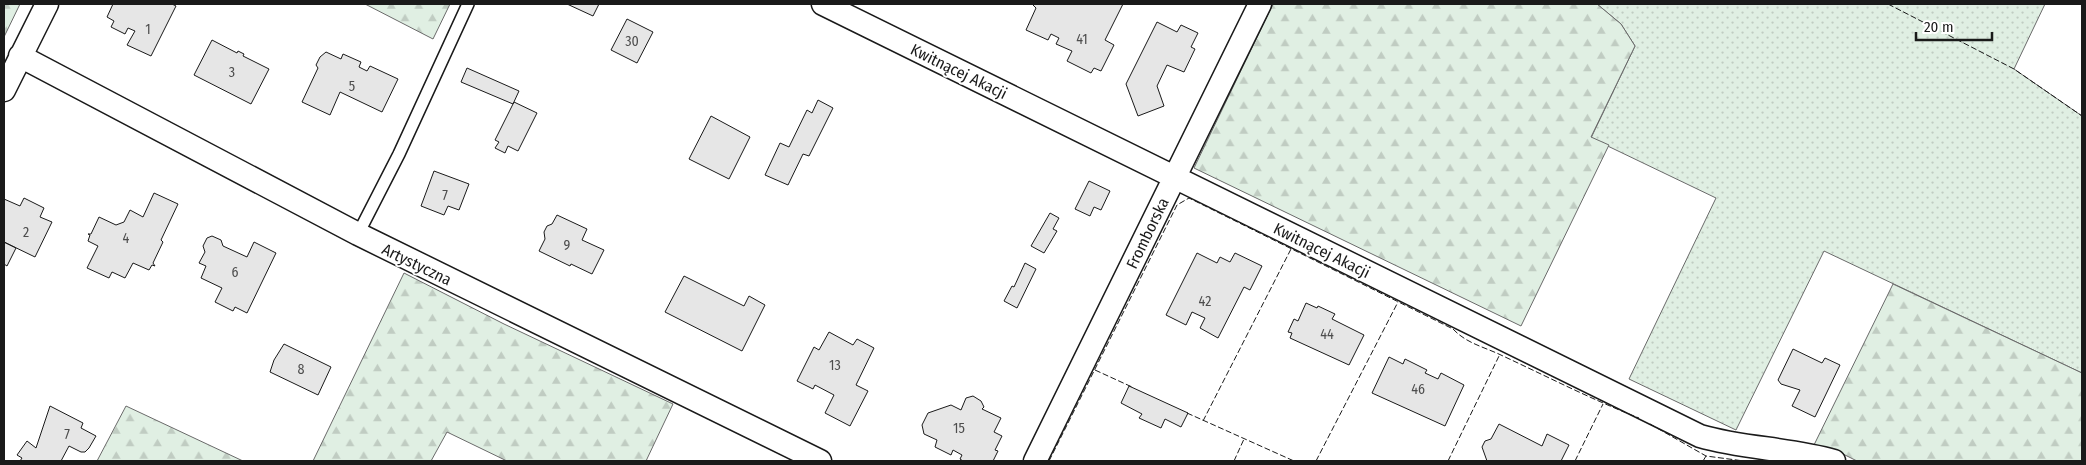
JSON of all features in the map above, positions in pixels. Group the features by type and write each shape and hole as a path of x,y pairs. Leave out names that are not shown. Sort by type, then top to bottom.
{"street":[{"path":"4,90 47,4"},
{"name":"Kwitnącej Akacji","path":"823,4 1700,436 1723,443 1834,461"},
{"name":"Fromborska","path":"1035,461 1260,4"},
{"name":"Artystyczna","path":"20,56 358,234 820,461"}],"lane":[{"path":"358,234 399,154 468,4"}],"green space":[{"path":"4,4 20,4 4,37"},
{"path":"365,4 450,4 433,39"},
{"path":"1273,4 1597,4 1621,24 1635,46 1591,137 1609,145 1521,326 1194,168"},
{"path":"1597,4 2045,4 2014,69 2082,116 2082,373 1824,251 1736,430 1629,379 1716,198 1591,138 1635,46 1621,24"},
{"path":"404,273 504,324 673,404 646,461 507,461 447,432 431,461 313,461"},
{"path":"1893,284 2082,373 2082,461 1857,461 1839,452 1813,447"},
{"path":"126,406 243,461 97,461"}],"building":[{"path":"113,4 172,4 176,6 151,56 127,45 135,31 128,28 125,34 111,27 114,21 107,17"},
{"path":"567,4 599,4 593,16"},
{"path":"1032,4 1123,4 1105,40 1114,45 1101,71 1094,68 1091,73 1067,61 1072,51 1056,44 1059,38 1051,34 1048,40 1026,30 1036,8"},
{"path":"627,19 653,32 637,63 611,50"},
{"path":"1157,22 1177,32 1181,25 1198,33 1191,47 1195,49 1184,72 1167,65 1157,86 1164,106 1138,116 1126,84"},
{"path":"212,40 237,53 238,51 244,54 243,56 269,69 251,104 194,75"},
{"path":"326,52 341,59 343,54 361,62 359,67 367,71 370,66 398,79 382,112 340,92 330,115 302,102 318,68 316,65 320,57"},
{"path":"467,68 519,91 513,104 461,82"},
{"path":"818,100 833,108 809,156 803,154 788,185 765,175 780,143 789,147 807,110 812,113"},
{"path":"514,102 537,113 518,151 508,146 505,153 495,148 499,142 495,140"},
{"path":"711,116 750,137 729,179 689,159"},
{"path":"434,171 469,184 459,210 448,206 444,215 421,206"},
{"path":"1089,181 1110,191 1101,210 1094,207 1090,216 1075,209"},
{"path":"154,193 178,204 161,240 163,242 153,263 155,266 152,265 149,270 133,263 125,278 112,272 109,278 87,268 98,246 88,241 90,235 88,234 91,234 99,217 116,225 124,222 130,210 143,217"},
{"path":"24,198 44,208 40,217 52,222 35,257 4,242 4,199 20,206"},
{"path":"1050,213 1059,218 1053,229 1057,231 1044,253 1031,246"},
{"path":"557,215 587,229 582,240 604,250 592,274 539,251 545,239 544,232 547,226 552,224"},
{"path":"212,236 221,240 223,246 247,257 254,242 276,253 247,313 235,307 233,311 215,302 222,288 201,278 206,266 199,263 205,252 203,246 207,238"},
{"path":"4,242 16,248 7,266 4,264"},
{"path":"1197,253 1217,263 1220,257 1230,262 1235,253 1262,266 1250,290 1244,287 1218,338 1200,328 1205,318 1192,312 1186,325 1166,315"},
{"path":"1025,263 1036,269 1017,308 1004,301 1012,286 1014,287"},
{"path":"684,276 744,306 749,296 765,305 742,351 665,312"},
{"path":"1306,303 1335,314 1332,319 1364,335 1349,365 1290,338 1292,333 1288,332 1294,319 1298,321"},
{"path":"829,332 853,345 857,339 874,348 856,385 868,391 850,426 825,413 834,395 815,385 813,389 797,381 814,347 819,350"},
{"path":"284,344 331,367 318,395 270,372 274,360"},
{"path":"1793,349 1822,363 1825,358 1840,365 1815,417 1792,406 1800,390 1781,384 1778,380"},
{"path":"1389,357 1403,364 1405,359 1427,370 1425,373 1438,379 1441,373 1464,385 1445,426 1372,393"},
{"path":"1129,386 1188,413 1181,427 1165,419 1161,428 1139,418 1142,414 1121,403"},
{"path":"973,396 981,401 984,407 982,409 1001,418 994,432 1002,436 995,450 998,451 993,461 963,461 960,459 962,455 953,450 951,455 935,447 937,440 924,434 922,425 928,413 951,405 961,410 966,398"},
{"path":"50,406 83,423 81,428 96,436 85,452 69,446 61,461 20,461 22,458 17,455 27,441 36,448"},
{"path":"1499,424 1542,446 1547,434 1569,445 1561,461 1487,461 1482,447 1485,441 1491,439"}],"fence":[{"path":"1888,4 2014,69 2082,116"},
{"path":"1049,461 1177,205 1189,198 1453,329 1470,342 1639,418"},
{"path":"1203,421 1291,249"},
{"path":"1316,461 1398,302"},
{"path":"1448,461 1500,354"},
{"path":"1095,370 1132,387"},
{"path":"1575,461 1603,404"},
{"path":"1187,413 1294,461"},
{"path":"1650,424 1706,456 1744,461"},
{"path":"1234,461 1244,439"},
{"path":"1703,461 1706,456"}]}
